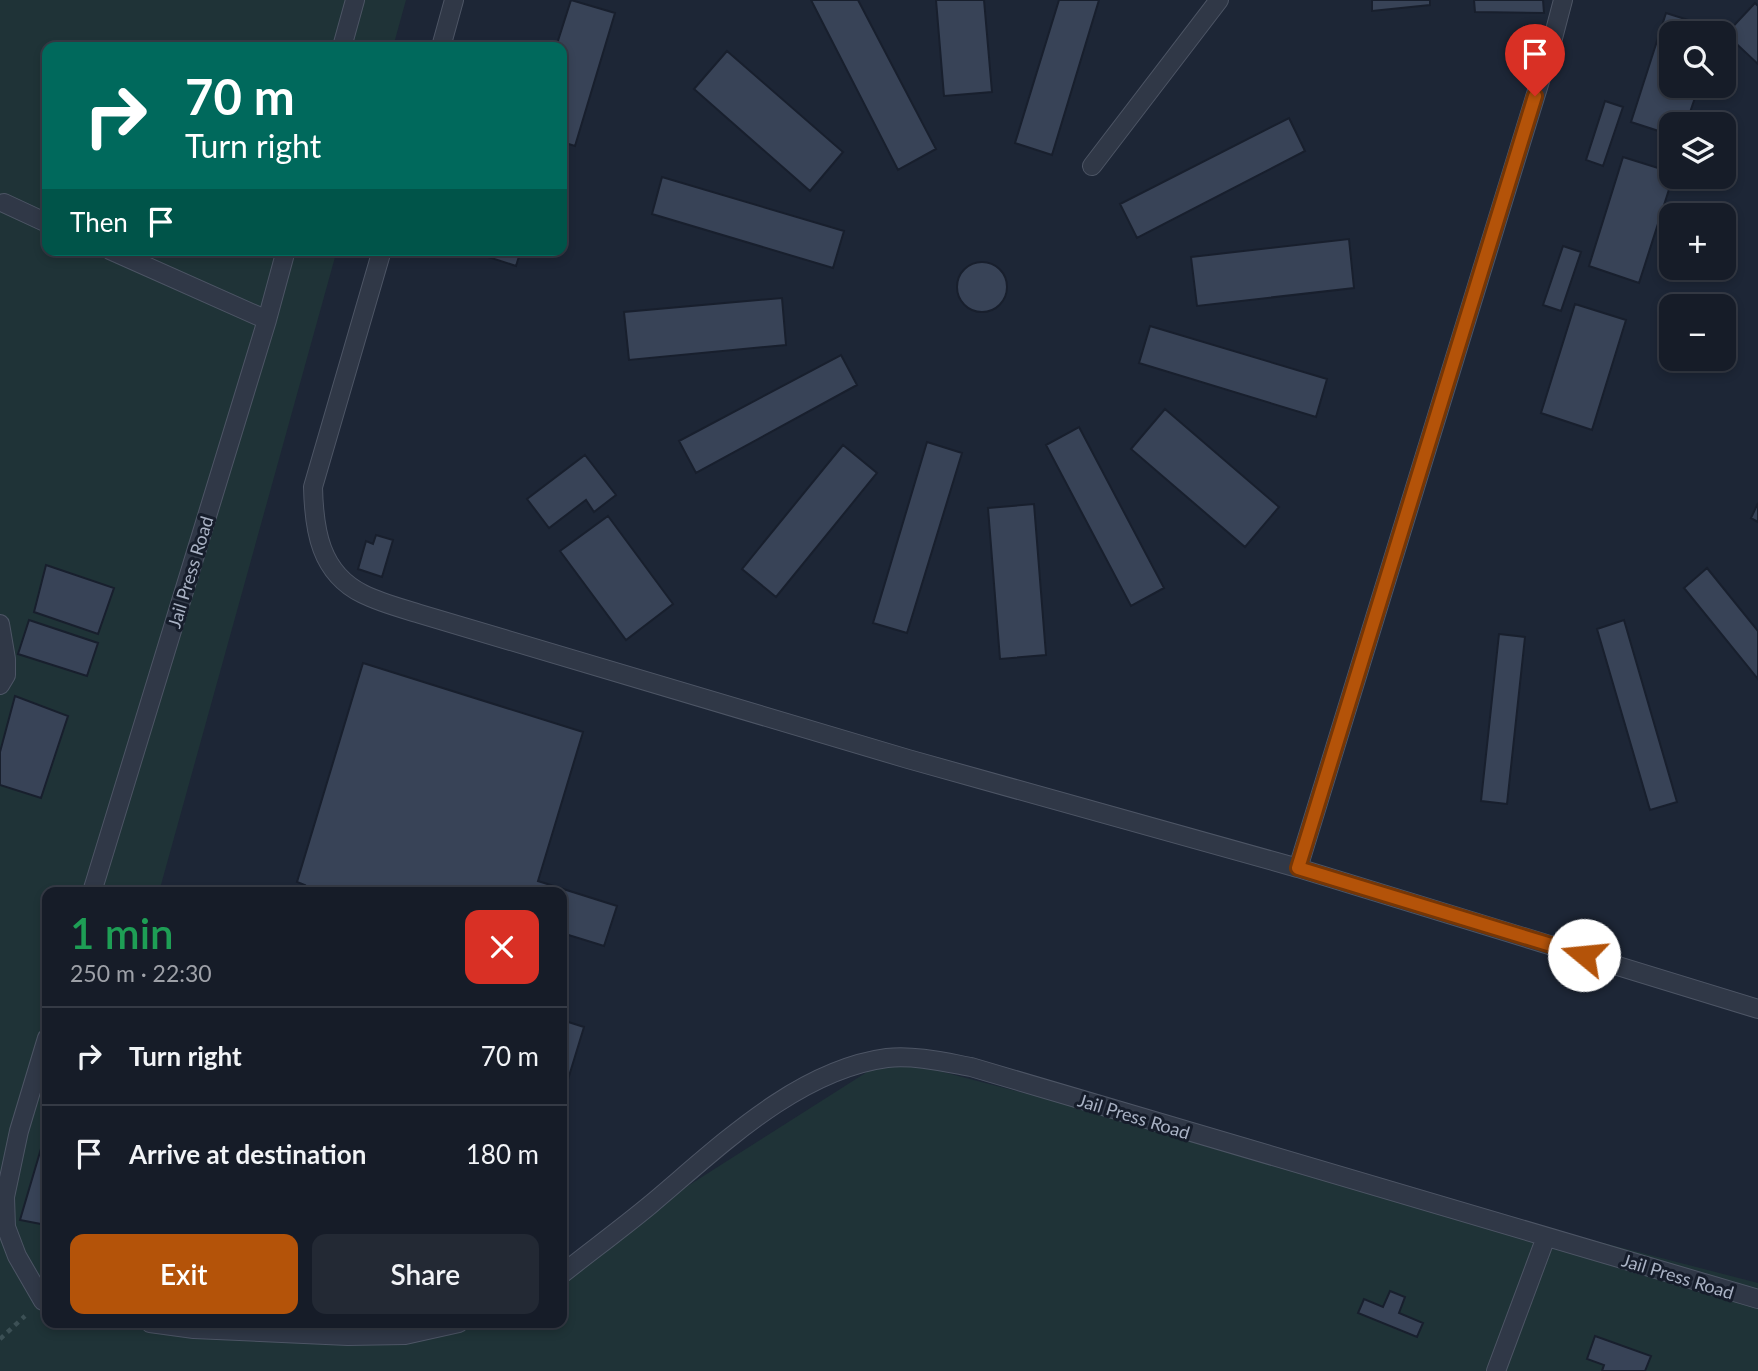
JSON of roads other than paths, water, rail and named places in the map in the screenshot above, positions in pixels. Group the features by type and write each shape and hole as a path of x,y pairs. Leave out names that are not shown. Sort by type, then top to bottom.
{"lane":[{"path":"343,42 355,0"},
{"path":"441,42 454,0"},
{"path":"1091,166 1219,0"},
{"path":"1298,868 1563,0"},
{"path":"1,209 42,221"},
{"path":"123,256 267,320"},
{"name":"Jail Press Road","path":"94,887 284,256"},
{"path":"380,256 313,487 317,537 328,562 342,579 362,593 420,614 908,759 1298,868 1758,1009"},
{"path":"0,624 6,675 0,685"},
{"path":"42,1055 19,1131 5,1197 6,1227 17,1256 42,1296"},
{"name":"Jail Press Road","path":"567,1270 648,1207 717,1147 769,1108 815,1082 855,1065 889,1058 929,1059 971,1067 1758,1299"},
{"path":"1496,1371 1546,1237"},
{"path":"186,1328 348,1336 405,1335 436,1328"}]}
